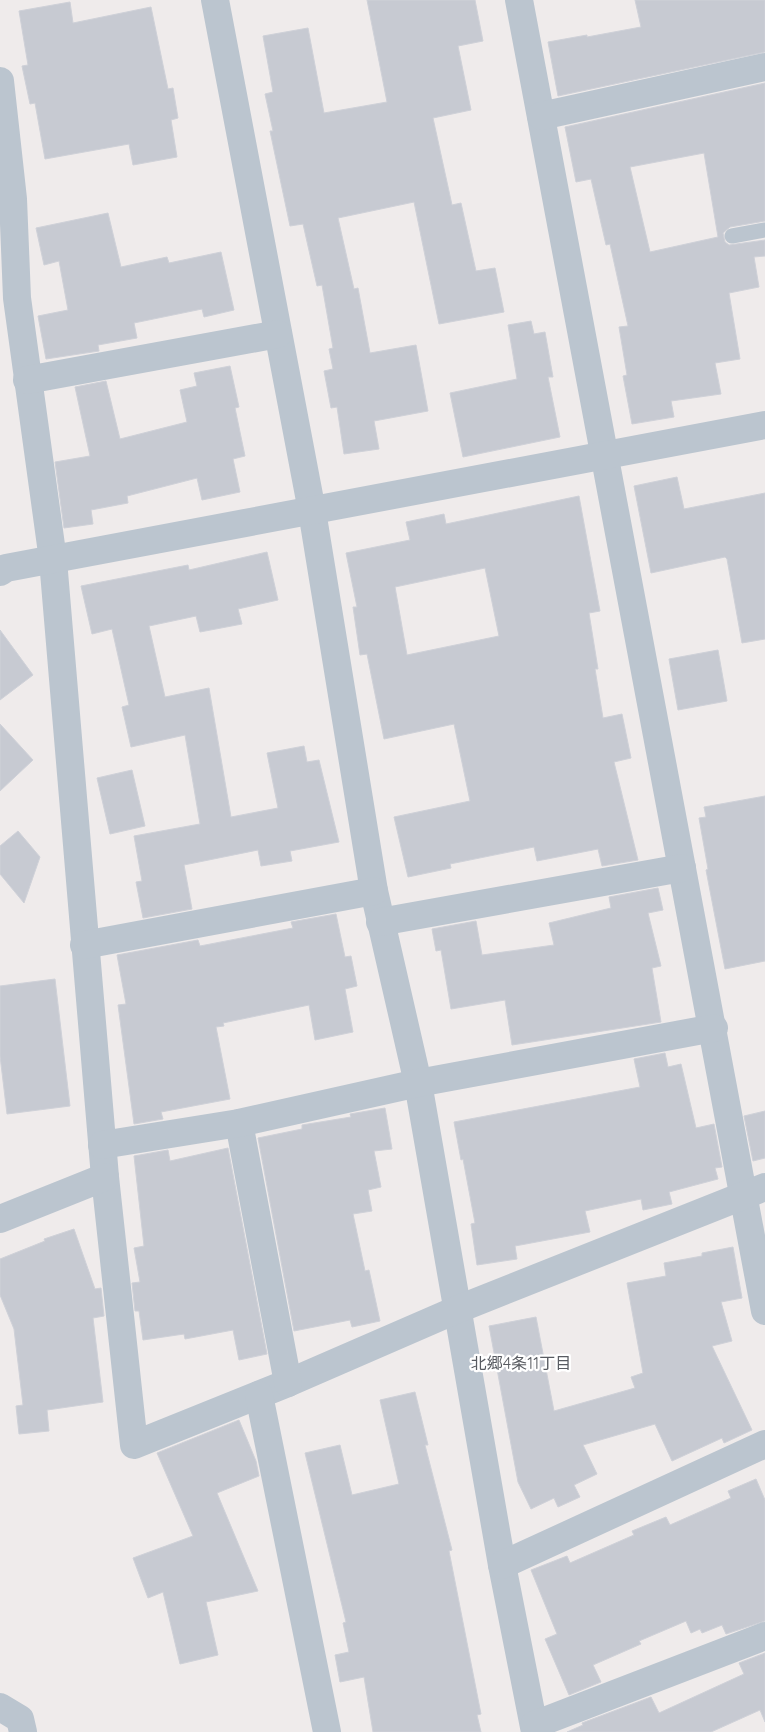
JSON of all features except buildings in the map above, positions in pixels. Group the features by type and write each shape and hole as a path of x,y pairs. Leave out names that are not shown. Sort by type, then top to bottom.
{"street":[{"path":"215,0 312,511 374,891 418,1083 456,1310 502,1565 534,1728 765,1636"},
{"path":"519,0 606,454 682,868 714,1028 754,1191 765,1311"},
{"path":"541,116 765,67"},
{"path":"0,81 12,199 8,305 27,380 53,560 102,1145 134,1446 260,1395 456,1310 754,1191"},
{"path":"27,380 278,334"},
{"path":"0,572 6,568 765,425"},
{"path":"380,922 682,868"},
{"path":"84,945 374,891"},
{"path":"102,1145 239,1123 418,1083 714,1028"},
{"path":"239,1123 288,1383"},
{"path":"0,1219 105,1177"},
{"path":"260,1395 327,1732"},
{"path":"502,1565 765,1444"},
{"path":"0,1707 20,1718 22,1732"}],"lane":[{"path":"732,236 765,230"}],"district":[{"name":"北郷4条11丁目","path":"521,1363"}]}
